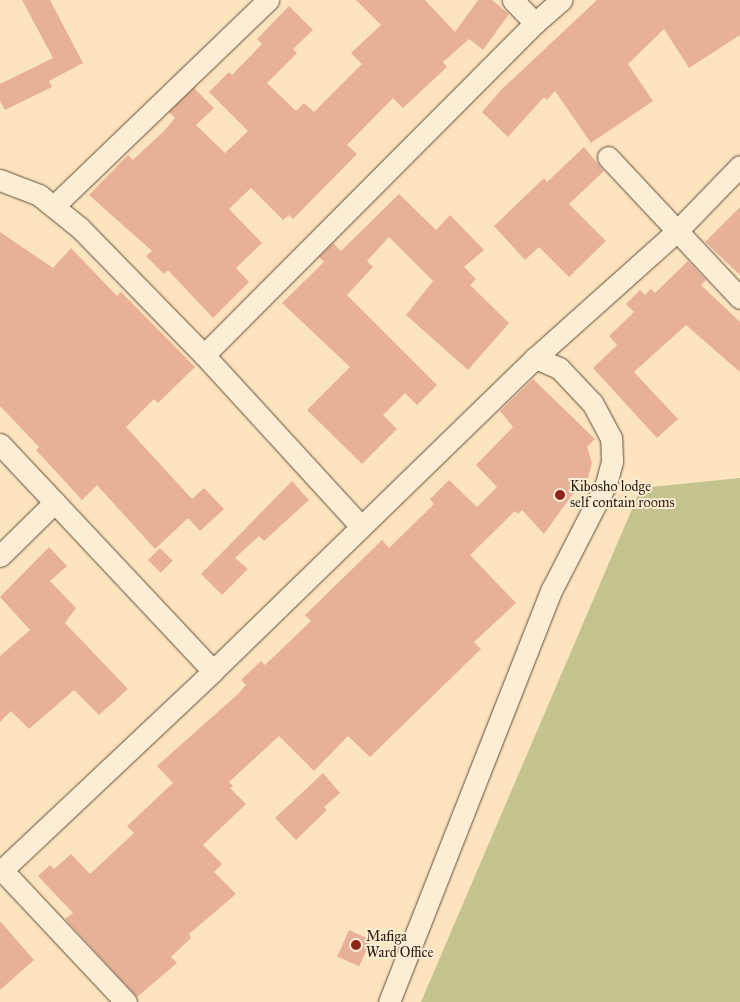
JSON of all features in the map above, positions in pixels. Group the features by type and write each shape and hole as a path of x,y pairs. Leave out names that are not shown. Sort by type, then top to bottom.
{"street":[{"path":"513,0 535,23"},
{"path":"204,355 535,23 561,0"},
{"path":"55,205 259,3"},
{"path":"608,157 740,298"},
{"path":"126,1002 1,871 213,671 360,525 535,358 678,230 740,166"},
{"path":"0,180 55,205 204,355 360,525"},
{"path":"388,1002 552,589 606,484 612,462 611,438 592,402 559,368 535,358"},
{"path":"0,444 213,671"},
{"path":"0,556 55,502"}],"shaded area":[{"path":"740,478 740,1002 421,1002 641,488"}],"building":[{"path":"22,0 50,0 83,63 49,81 52,87 5,110 0,101 0,84 53,58"},
{"path":"356,0 425,0 455,32 478,0 492,0 509,14 483,50 469,39 443,62 447,67 403,108 393,98 347,145 357,154 293,219 289,215 283,220 251,188 229,209 262,243 236,268 249,282 213,318 168,270 164,274 146,256 152,251 89,195 128,155 133,160 165,130 175,118 169,112 194,88 214,108 196,125 225,153 248,131 209,92 229,72 232,75 262,44 257,39 289,6 313,30 293,49 297,53 267,83 296,111 304,103 314,112 362,64 351,53 381,25"},
{"path":"597,0 740,0 740,35 689,68 664,29 628,64 653,101 591,143 555,91 547,100 544,97 508,137 482,112 502,89"},
{"path":"584,147 604,171 569,204 606,241 569,277 539,247 525,260 494,226 544,178 547,182"},
{"path":"399,194 436,230 450,215 484,250 464,267 476,279 470,285 509,323 468,370 406,315 433,281 389,237 367,261 373,267 347,295 437,385 417,405 405,393 383,415 397,429 362,464 307,410 350,367 282,303 324,262 319,257 333,243 341,251"},
{"path":"740,207 740,275 705,242"},
{"path":"0,232 53,268 71,248 117,296 121,292 195,367 158,403 154,399 126,427 192,499 204,488 224,509 200,531 188,518 155,549 97,485 82,500 36,450 39,447 0,406"},
{"path":"688,261 706,280 701,285 740,322 740,372 686,325 634,372 678,419 657,438 593,368 617,345 609,336 634,312 626,304 640,290 645,295 651,289 655,293"},
{"path":"533,379 595,439 587,447 592,463 585,489 580,484 544,534 522,510 518,514 515,511 470,555 516,603 474,642 481,649 370,757 348,736 314,771 279,736 229,782 233,786 230,788 246,804 203,845 222,864 214,872 236,894 189,934 191,938 171,957 177,963 137,997 65,919 73,913 38,876 50,865 54,869 71,854 90,874 134,833 127,826 173,783 157,766 238,694 246,685 241,680 261,661 265,665 311,621 305,615 382,540 389,548 434,504 430,499 449,480 477,507 497,487 476,465 513,427 500,411"},
{"path":"292,481 309,500 264,541 259,536 235,558 248,569 222,595 201,574"},
{"path":"49,547 67,566 50,581 76,608 65,623 128,689 99,715 74,690 29,729 11,711 0,722 0,656 30,630 0,597"},
{"path":"160,548 173,561 161,573 148,560"},
{"path":"323,773 340,793 324,807 327,810 296,840 275,818"},
{"path":"0,921 34,960 0,990"},
{"path":"349,930 371,940 359,966 337,956"}],"place":[{"name":"Kibosho lodge self contain rooms","path":"560,495"},
{"name":"Mafiga Ward Office","path":"356,945"}]}
